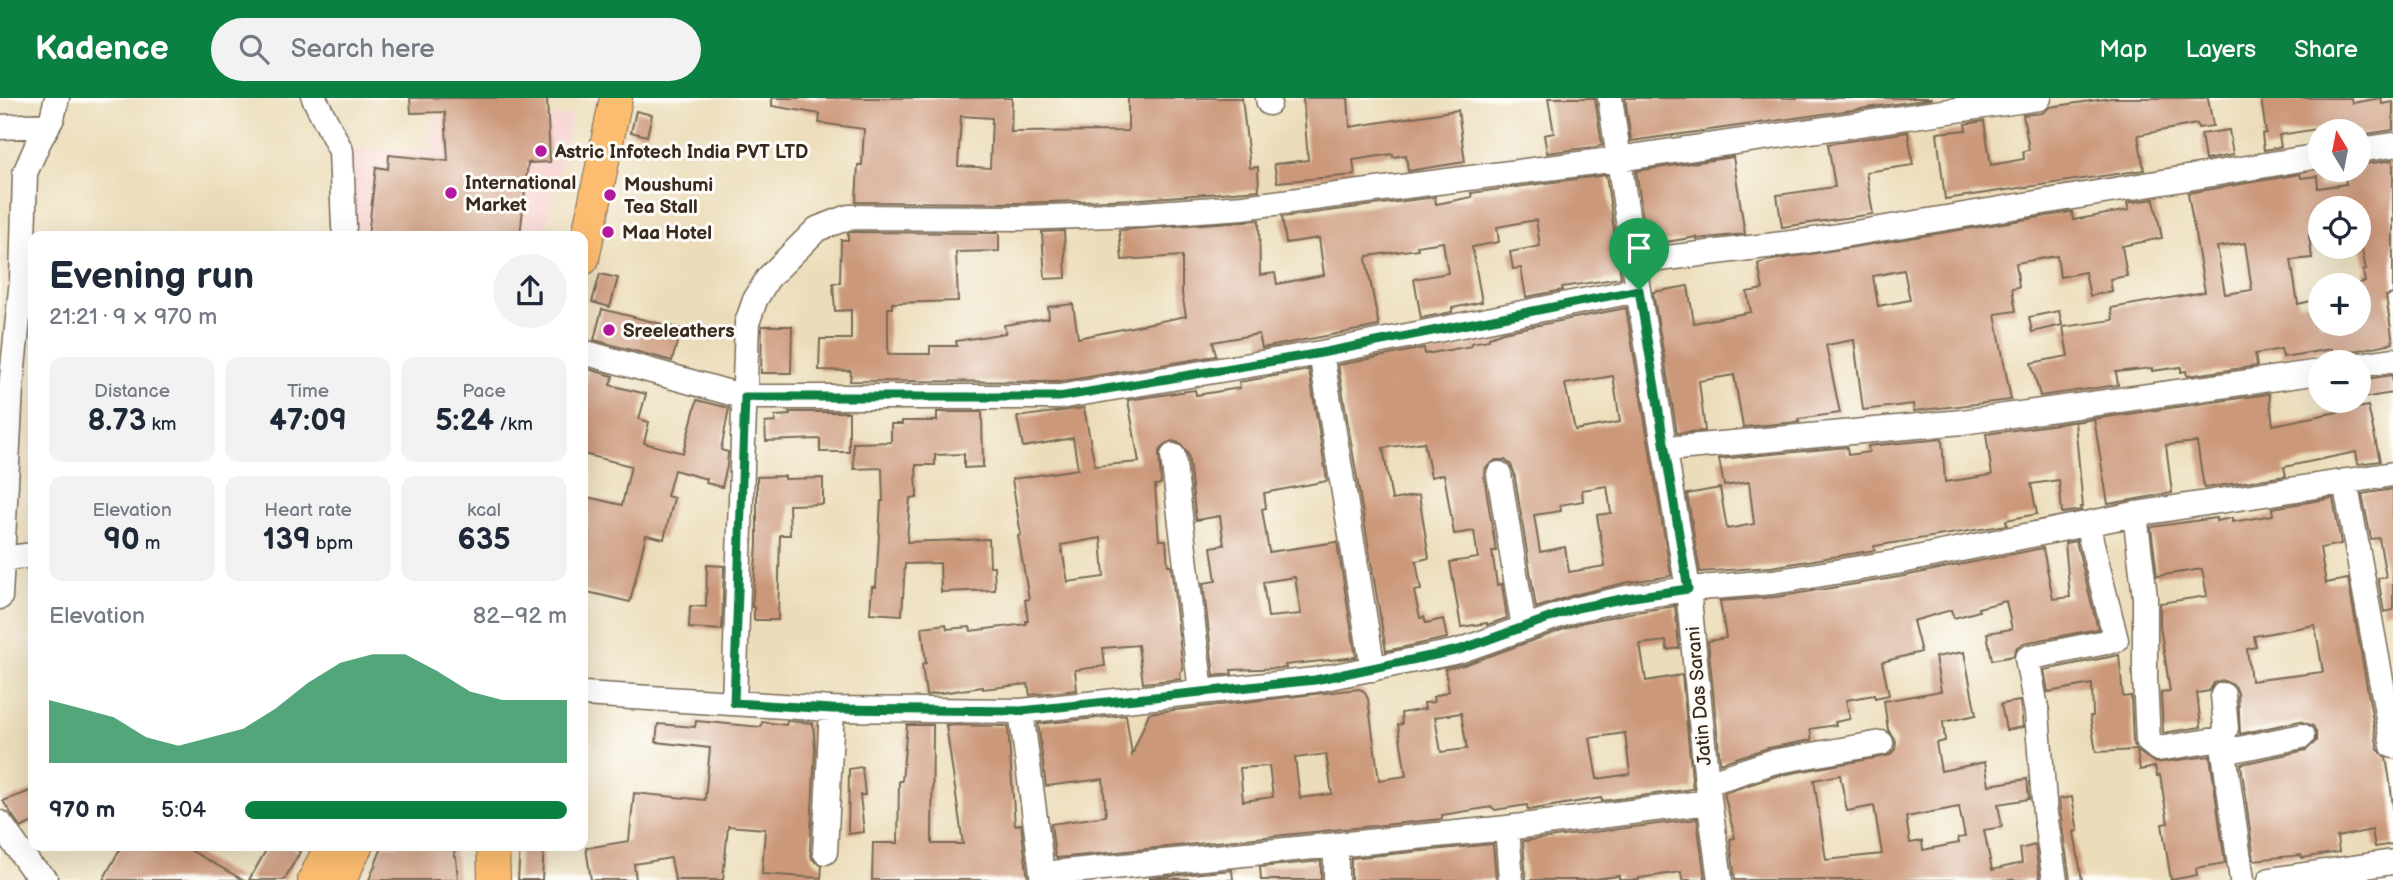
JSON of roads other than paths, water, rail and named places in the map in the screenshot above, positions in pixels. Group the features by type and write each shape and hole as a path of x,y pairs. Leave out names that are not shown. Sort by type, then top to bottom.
{"main road":[{"path":"566,231 595,98"},
{"path":"588,235 616,98"},
{"path":"314,880 328,851"},
{"path":"340,880 354,851"},
{"path":"479,851 480,880"},
{"path":"493,851 494,880"}],"street":[{"path":"0,597 11,388 27,279 25,173 30,157 55,112 57,98"},
{"path":"314,98 341,151 344,227"},
{"name":"Jatin Das Sarani","path":"1610,98 1688,589 1708,792 1720,880"},
{"path":"734,703 747,323 755,300 768,278 817,229 839,219 858,216 1032,217 1142,214 1243,207 1618,159 2039,98"},
{"path":"0,127 48,125"},
{"path":"2371,148 2393,145"},
{"path":"1634,262 1807,241 2308,158"},
{"path":"588,353 745,397 1059,397 1321,353 1639,290"},
{"path":"1321,353 1373,669"},
{"path":"2371,363 2393,360"},
{"path":"1666,449 1962,422 2308,374"},
{"path":"1173,456 1201,692"},
{"path":"1499,474 1524,628"},
{"path":"588,694 832,709 1021,711 1315,680 1459,650 1577,608 1626,598 1688,589 1773,582 1883,565 2135,514 2393,474"},
{"path":"2345,481 2386,670 2393,746"},
{"path":"2135,514 2147,629 2145,691 2148,741 2158,749 2302,736"},
{"path":"2055,880 2045,814 2037,713 2027,658 2116,640 2087,524"},
{"path":"1,566 28,557"},
{"path":"2223,695 2226,728 2223,745 2242,880"},
{"path":"825,852 832,709"},
{"path":"1021,711 1042,877 1507,828 1708,792 1772,762 1881,743"},
{"path":"0,823 31,867 46,880"},
{"path":"1507,828 1511,880"},
{"path":"1336,846 1336,880"},
{"path":"2270,880 2393,862"}],"place":[{"name":"Astric Infotech India PVT LTD","path":"541,151"},
{"name":"International Market","path":"451,193"},
{"name":"Moushumi Tea Stall","path":"610,195"},
{"name":"Maa Hotel","path":"608,232"},
{"name":"Sreeleathers","path":"609,330"}]}
